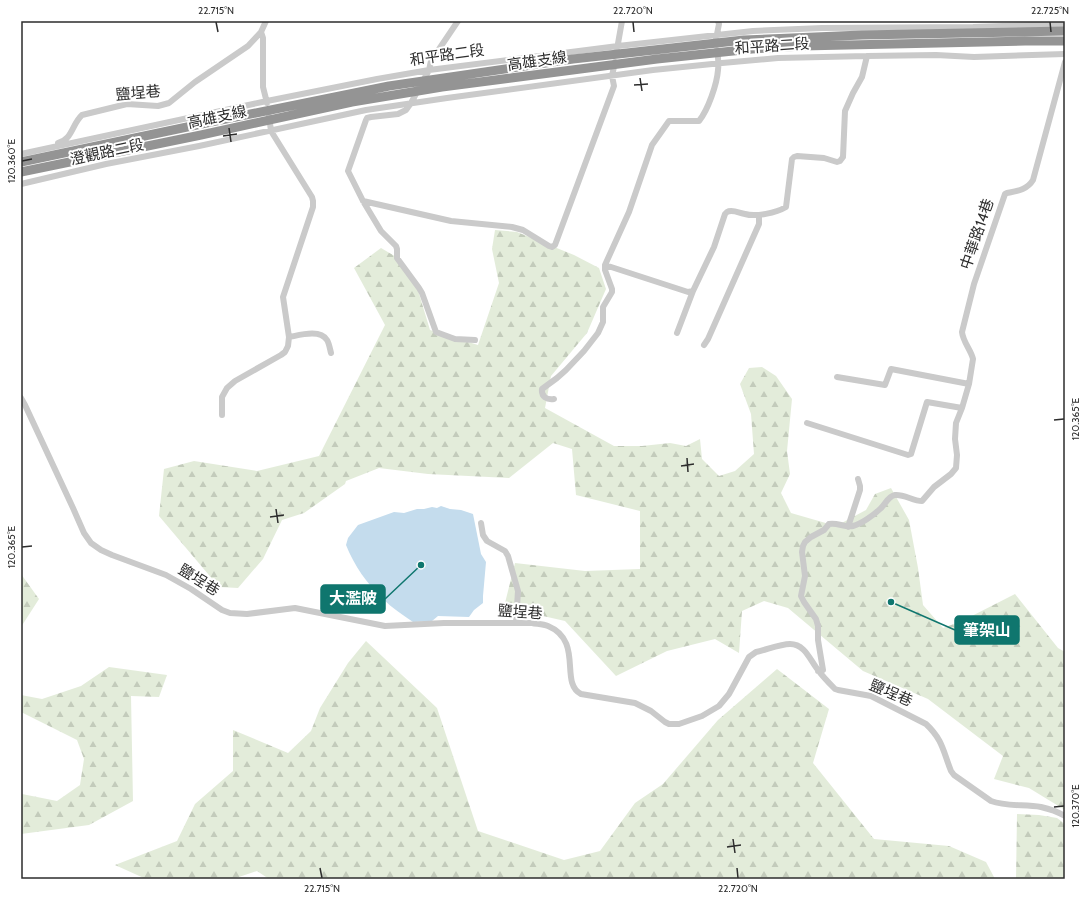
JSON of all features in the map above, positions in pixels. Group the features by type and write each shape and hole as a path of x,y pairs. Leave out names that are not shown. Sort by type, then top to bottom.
{"highway":[{"name":"高雄支線","path":"21,162 198,124 390,86 573,59 744,40 862,35 1065,31"},
{"name":"高雄支線","path":"21,172 352,102 442,87 657,59 752,48 795,46 1065,41"}],"street":[{"name":"鹽埕巷","path":"21,152 62,142 67,139 78,118 82,115 127,104 158,106 169,103 195,82 245,49 261,32 266,21"},
{"path":"458,21 431,61 428,70 406,110 398,114 367,118 348,171 363,201 381,231 396,246 396,258 419,288 436,332 455,339 475,340"},
{"path":"363,201 450,221 512,227 523,230 552,247 555,245 614,86 612,76 622,21"},
{"path":"554,399 548,400 545,398 542,394 542,389 558,378 584,351 598,333 603,322 603,307 612,292 605,270 605,265 629,212 652,145 669,121 699,121 705,114 718,69 716,36 719,24 718,21"},
{"name":"和平路二段","path":"194,117 369,80 428,70 753,31 875,24 973,27 1065,24"},
{"path":"222,415 222,397 227,388 235,381 285,352 290,337 283,297 313,207 312,197 271,131 267,101 263,87 263,38 261,32"},
{"name":"和平路二段","path":"199,146 366,110 653,70 718,63 778,58 936,55 974,57 1065,54"},
{"path":"677,333 693,292 714,248 726,212 731,210 746,215 759,215 786,207 792,159 794,157 824,158 837,162 842,159 845,138 845,111 862,77 867,56"},
{"name":"中華路14巷","path":"848,527 856,525 879,510 889,498 894,495 922,501 937,484 951,474 956,468 956,423 962,408 972,360 972,356 962,336 962,332 974,284 1005,194 1024,189 1029,186 1033,180 1065,62"},
{"name":"澄觀路二段","path":"21,152 194,117"},
{"name":"澄觀路二段","path":"21,184 106,164 199,146"},
{"path":"704,345 759,224 759,215"},
{"path":"605,265 688,292 693,292"},
{"path":"290,337 309,334 322,336 328,341 331,352"},
{"path":"837,377 885,385 891,369 968,384"},
{"name":"鹽埕巷","path":"21,398 84,533 91,543 112,555 166,575 191,589 222,610 230,613 247,614 295,608 385,626 444,622 532,623 546,625 560,634 565,640 570,659 570,673 577,692 581,694 635,703 647,709 669,724 679,724 695,719 719,706 729,694 749,657 756,652 790,644 796,645 806,652 818,671 835,689 871,696 926,724 940,740 951,771 954,775 991,801 1005,804 1041,807 1058,812 1065,816"},
{"path":"807,423 908,455 911,454 926,402 962,408"},
{"path":"818,671 821,672 823,670 818,640 818,626 816,619 801,596 805,576 802,552 803,546 808,538 824,530 829,524 848,527 860,490 858,479"},
{"path":"481,522 483,534 487,541 505,551 508,556 518,591 516,623"}],"green space":[{"path":"495,230 517,232 574,255 599,268 606,289 587,333 551,376 545,408 614,446 642,446 670,443 686,446 700,439 702,459 719,476 735,471 754,454 751,414 740,384 749,368 762,367 776,376 792,399 787,451 790,474 781,493 791,513 836,526 866,510 875,494 891,488 909,520 923,605 943,628 962,621 1015,594 1058,648 1065,652 1065,810 1029,788 994,779 1003,756 928,699 863,671 788,608 764,601 742,611 739,653 715,639 667,651 616,676 565,621 504,607 515,563 585,571 640,569 640,511 576,495 572,449 553,443 509,478 428,474 379,468 346,481 345,484 304,513 282,520 263,559 238,588 219,587 159,516 164,469 194,461 257,471 319,456 385,325 354,268 381,248 398,258 414,277 430,330 478,345 499,283 492,249"},
{"path":"21,574 39,599 21,627"},
{"path":"366,641 437,708 478,831 564,860 600,851 635,803 663,784 718,720 777,669 829,709 813,763 874,839 949,846 986,862 995,879 269,879 257,871 233,879 146,879 115,865 177,841 195,804 233,771 233,730 288,753 311,731 320,708 348,663"},
{"path":"109,667 167,675 159,697 131,696 133,801 89,825 21,834 21,792 22,794 57,801 80,785 84,759 77,740 21,712 21,695 42,699 81,686"},
{"path":"1017,814 1057,818 1065,824 1065,879 1016,879"}],"water":[{"path":"441,506 473,514 481,554 486,562 483,603 474,610 469,617 438,616 432,621 413,622 390,605 366,581 346,545 348,538 358,525 394,512 404,513 417,509 432,507 437,508"}],"place":[{"name":"大濫陂","path":"421,565"},
{"name":"筆架山","path":"891,602"}]}
